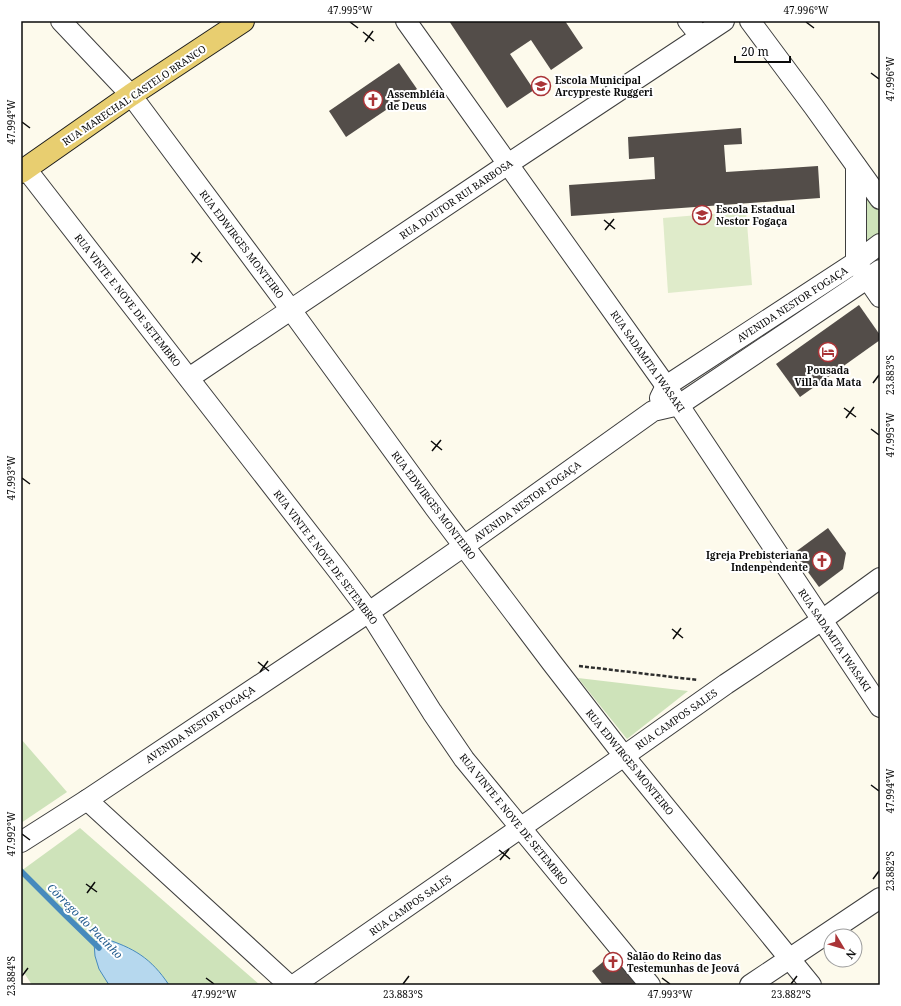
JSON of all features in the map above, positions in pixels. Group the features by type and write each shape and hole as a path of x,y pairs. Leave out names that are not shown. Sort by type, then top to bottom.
{"main road":[{"name":"RUA MARECHAL CASTELO BRANCO","path":"23,171 131,95 243,21"}],"street":[{"name":"RUA EDWIRGES MONTEIRO","path":"61,21 131,95 291,310 435,508 552,663 624,756 811,985"},
{"name":"RUA SADAMITA IWASAKI","path":"406,21 666,386 880,707"},
{"name":"RUA DOUTOR RUI BARBOSA","path":"189,378 508,164 694,29 724,21"},
{"path":"750,21 880,199"},
{"path":"856,166 856,262 874,274 880,297"},
{"name":"RUA VINTE E NOVE DE SETEMBRO","path":"23,171 189,378 369,612 464,759 650,985"},
{"name":"AVENIDA NESTOR FOGAÇA","path":"653,411 666,386 856,262 880,244"},
{"name":"AVENIDA NESTOR FOGAÇA","path":"21,842 87,800 369,612 653,411 679,406 874,274"},
{"name":"RUA CAMPOS SALES","path":"294,985 726,684 822,620 880,578"},
{"path":"87,800 289,985"},
{"path":"750,985 880,898"}],"path":[{"path":"552,663 726,684"}],"green space":[{"path":"865,189 880,208 880,234 864,246"},
{"path":"746,211 752,285 668,293 663,218"},
{"path":"578,678 688,691 627,739"},
{"path":"21,739 67,792 21,823"},
{"path":"80,828 260,985 32,985 21,968 21,871"}],"water":[{"path":"103,938 133,950 141,955 155,968 169,985 109,985 99,969 95,956 94,943"}],"building":[{"path":"449,21 565,21 583,48 551,70 531,40 510,54 534,90 507,108"},
{"name":"Assembléia de Deus","path":"399,63 417,89 346,137 329,111"},
{"path":"741,128 742,144 724,145 726,172 818,166 820,198 571,216 569,185 655,179 654,157 629,159 628,137"},
{"name":"Pousada Villa da Mata","path":"859,305 880,335 880,340 800,397 776,364"},
{"name":"Igreja Prebisteriana Indenpendente","path":"828,528 846,553 843,569 819,587 794,553"},
{"name":"Salão do Reino das Testemunhas de Jeová","path":"615,952 641,985 603,985 592,971"}],"waterway":[{"name":"Córrego do Pacinho","path":"21,871 99,948"}],"place":[{"name":"Escola Municipal Arcypreste Ruggeri","path":"541,86"},
{"name":"Assembléia de Deus","path":"373,100"},
{"name":"Escola Estadual Nestor Fogaça","path":"702,215"},
{"name":"Pousada Villa da Mata","path":"828,352"},
{"name":"Igreja Prebisteriana Indenpendente","path":"822,561"},
{"name":"Salão do Reino das Testemunhas de Jeová","path":"613,962"}]}
